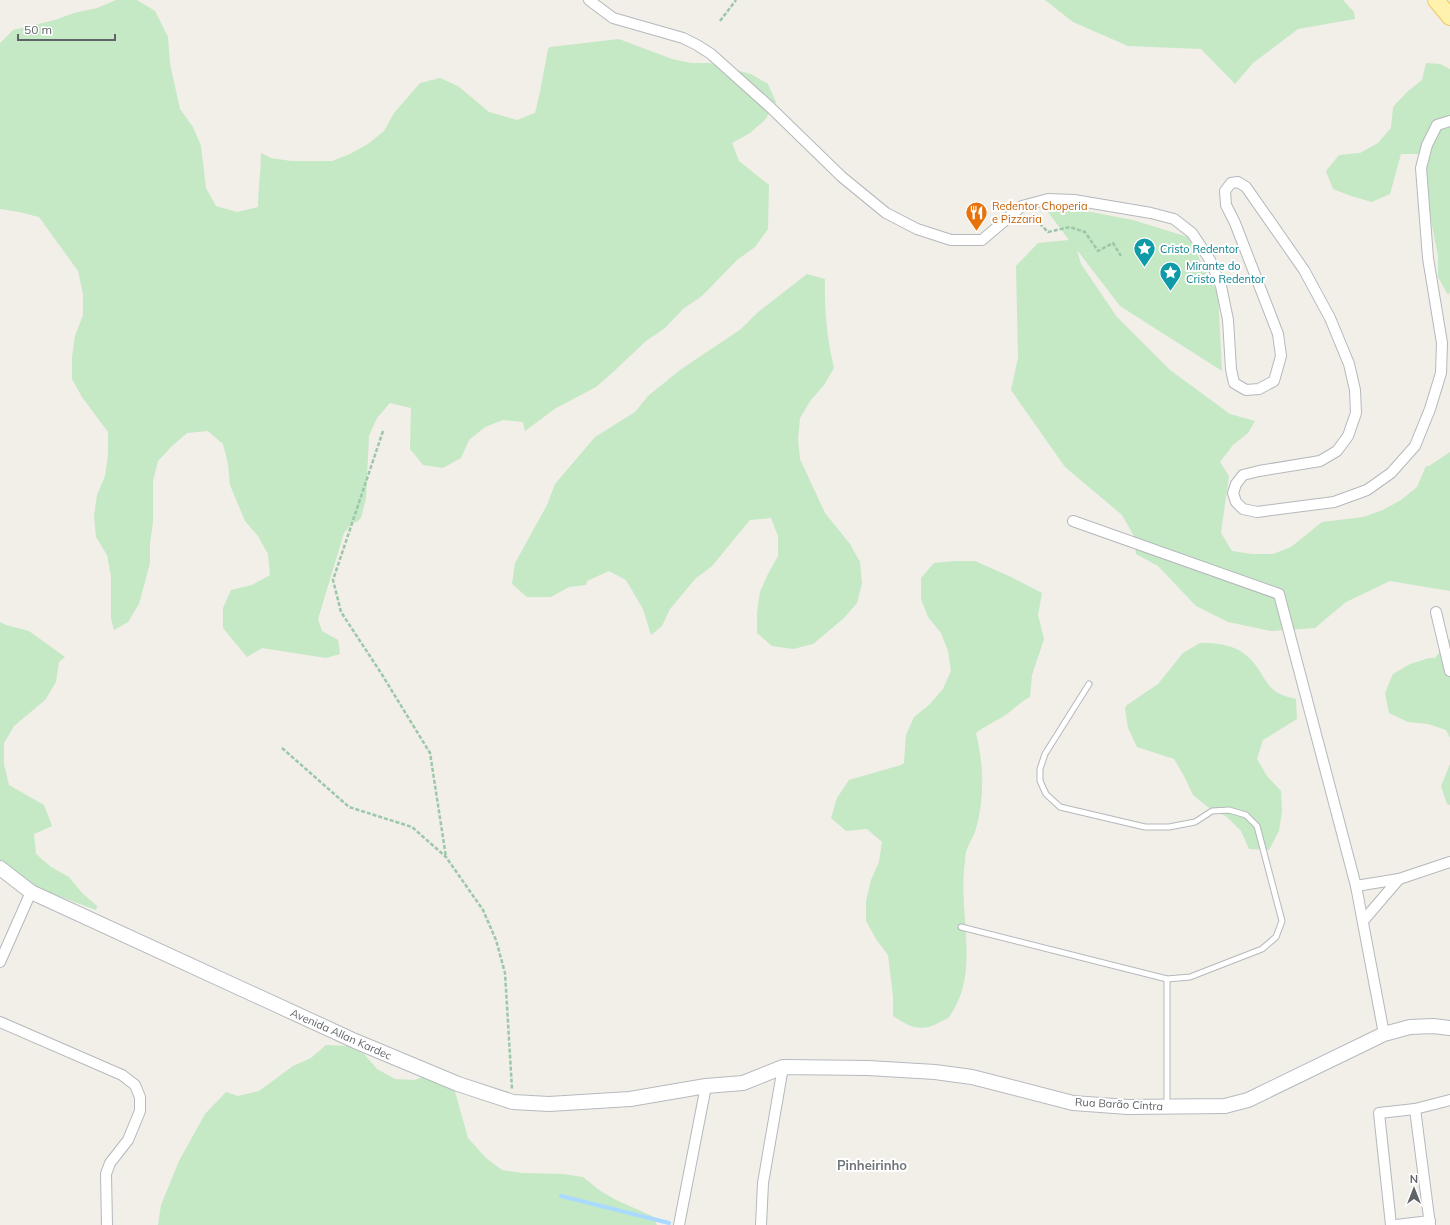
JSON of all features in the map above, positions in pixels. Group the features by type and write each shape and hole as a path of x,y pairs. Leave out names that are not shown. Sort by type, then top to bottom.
{"main road":[{"path":"1436,0 1450,17"}],"street":[{"path":"589,0 613,18 683,38 711,54 770,106 842,177 886,213 917,229 951,240 982,240 1022,206 1048,199 1074,200 1174,218 1192,233 1210,260 1221,286 1228,320 1231,369 1234,383 1246,390 1259,389 1274,381 1281,356 1278,334 1235,223 1226,205 1225,191 1231,183 1238,182 1246,187 1304,270 1330,318 1349,364 1355,390 1356,413 1348,436 1337,451 1320,461 1243,475 1236,484 1233,493 1236,502 1243,509 1257,512 1334,502 1367,490 1391,473 1415,446 1430,409 1441,373 1442,343 1428,258 1421,168 1427,145 1437,125 1450,121"},
{"path":"1073,521 1279,594 1356,886 1384,1034"},
{"path":"1436,612 1450,671"},
{"path":"1356,886 1399,879 1450,862"},
{"name":"Avenida Allan Kardec","path":"0,868 32,892 355,1041 458,1084 513,1102 549,1104 630,1099 706,1086"},
{"path":"1363,921 1399,879"},
{"path":"0,962 32,892"},
{"path":"0,1022 122,1075 135,1085 140,1097 140,1112 128,1140 110,1162 106,1174 107,1225"},
{"name":"Rua Barão Cintra","path":"706,1086 743,1083 783,1067 868,1068 935,1072 972,1077 1073,1103 1128,1107 1225,1106 1248,1100 1384,1034 1410,1027 1433,1026 1450,1028"},
{"path":"761,1225 764,1183 783,1067"},
{"path":"679,1225 706,1086"},
{"path":"1391,1225 1379,1113 1415,1109 1450,1100"},
{"path":"1396,1225 1430,1223 1415,1109"}],"lane":[{"path":"961,927 1167,979 1190,977 1262,949 1276,937 1282,921 1257,826 1246,815 1229,810 1212,811 1195,822 1169,827 1145,827 1060,807 1046,794 1040,781 1040,769 1044,754 1089,684"},
{"path":"1167,979 1168,1107"}],"path":[{"path":"720,21 736,0"},
{"path":"1022,206 1048,232 1070,227 1085,232 1098,251 1113,243 1121,256"},
{"path":"383,431 333,580 341,612 381,673 430,754 446,857"},
{"path":"282,748 349,807 412,827 446,857 483,910 498,947 505,973 513,1102"}],"green space":[{"path":"116,0 137,0 155,11 168,37 170,64 180,109 193,127 201,146 206,188 216,206 237,212 258,207 261,153 271,158 291,161 332,161 350,154 368,144 384,131 394,113 420,83 440,78 458,86 489,112 517,120 535,113 548,49 550,47 619,39 672,59 691,63 710,63 751,74 768,84 776,102 765,120 750,133 732,143 739,161 769,185 768,229 755,247 737,260 702,296 683,309 665,328 646,341 596,387 556,408 525,431 523,422 503,420 485,427 469,440 461,458 443,468 423,465 410,449 411,408 390,403 377,418 369,436 366,498 361,518 357,522 352,523 344,533 318,619 322,631 338,640 340,654 326,658 262,648 247,657 223,628 223,608 231,590 252,585 270,575 268,554 258,536 245,521 230,485 228,464 223,444 208,431 187,433 158,461 153,481 153,522 150,543 150,563 139,604 128,622 114,630 111,618 111,576 107,555 96,537 94,516 97,495 105,476 108,455 108,432 82,397 72,379 72,357 75,336 83,315 83,294 78,271 39,217 0,209 0,43 13,30 97,8"},
{"path":"1045,0 1343,0 1354,12 1355,19 1298,29 1253,63 1235,84 1201,49 1128,46 1073,22"},
{"path":"1426,63 1440,64 1450,69 1450,292 1448,295 1438,277 1438,256 1426,195 1421,154 1401,154 1390,194 1372,202 1333,189 1326,171 1339,155 1360,153 1378,143 1391,128 1393,107 1407,92 1422,80"},
{"path":"1045,208 1070,208 1133,220 1188,237 1218,294 1222,371 1120,306 1077,250 1081,264 1117,317 1170,370 1230,414 1255,421 1248,433 1233,445 1220,462 1229,476 1221,533 1232,551 1252,554 1273,554 1291,547 1322,522 1363,517 1383,510 1401,500 1417,487 1426,466 1429,466 1450,452 1450,591 1390,581 1346,602 1315,628 1271,631 1228,622 1196,606 1158,566 1136,554 1134,536 1122,515 1065,467 1011,390 1018,358 1016,266 1038,243 1069,240"},
{"path":"807,274 825,279 826,324 834,368 824,385 811,400 800,418 798,439 800,459 825,513 850,544 860,562 862,583 857,603 844,618 813,644 793,649 772,646 757,633 757,612 760,592 778,556 778,536 771,518 750,520 712,566 696,578 670,609 662,626 651,635 643,609 626,580 609,571 587,581 586,585 569,587 551,597 527,597 512,584 515,563 547,505 555,484 595,437 635,412 648,396 680,370 741,329 757,313"},
{"path":"975,561 1042,593 1038,615 1044,639 1032,675 1030,697 1004,716 976,733 981,758 982,795 975,832 966,852 964,870 963,886 966,940 965,976 962,992 949,1017 933,1025 921,1028 910,1026 893,1016 893,996 888,955 876,939 866,921 866,901 871,880 879,862 882,842 867,829 846,831 831,818 837,798 849,780 904,763 906,735 914,717 930,704 943,689 951,671 948,651 941,633 928,617 921,599 921,578 934,563"},
{"path":"0,622 29,631 65,657 59,662 56,682 45,700 14,726 4,743 4,764 9,785 44,805 52,826 34,834 36,854 51,867 69,877 82,893 97,906 96,910 15,880 0,868"},
{"path":"1450,639 1450,738 1446,730 1428,724 1408,722 1389,713 1385,693 1393,674 1410,664 1429,658 1435,658"},
{"path":"1200,643 1229,646 1242,652 1248,656 1267,683 1274,690 1282,695 1296,699 1297,719 1263,740 1257,759 1267,776 1281,791 1282,811 1279,831 1269,850 1249,849 1241,831 1227,817 1208,807 1193,795 1174,759 1137,747 1128,728 1125,708 1127,705 1158,684 1183,653"},
{"path":"1450,764 1450,805 1447,804 1441,786"},
{"path":"326,1045 347,1046 364,1054 377,1069 395,1079 415,1080 435,1072 452,1081 468,1138 486,1158 502,1170 522,1173 563,1174 583,1177 599,1190 616,1200 652,1216 657,1225 158,1225 161,1205 179,1161 205,1114 226,1092 238,1096 259,1091 293,1066 311,1058"}],"waterway":[{"path":"561,1196 669,1223"}],"place":[{"name":"Redentor Choperia e Pizzaria","path":"976,232"},
{"name":"Cristo Redentor","path":"1145,268"},
{"name":"Mirante do Cristo Redentor","path":"1171,292"}],"district":[{"name":"Pinheirinho","path":"872,1165"}]}
